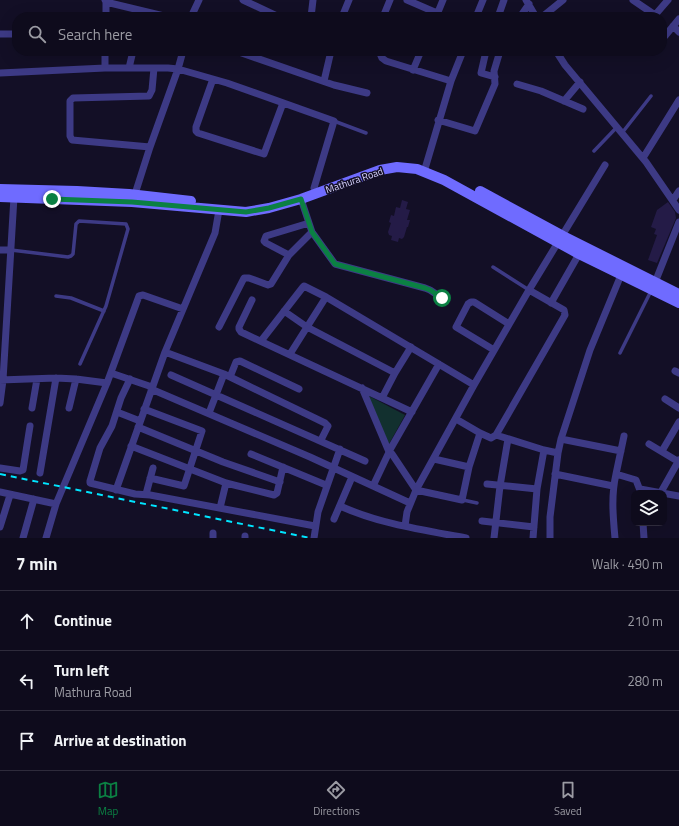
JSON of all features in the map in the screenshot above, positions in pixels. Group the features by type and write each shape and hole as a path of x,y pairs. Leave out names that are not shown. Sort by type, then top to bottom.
{"main road":[{"name":"Mathura Road","path":"0,188 135,194 251,206 267,204 285,199 366,168 389,162 400,161 466,184 561,240 653,286 679,303"},
{"name":"Mathura Road","path":"0,197 132,202 246,212 301,199 380,170 397,167 425,169"},
{"name":"Mathura Road","path":"561,240 579,254 621,275 679,294"}],"street":[{"path":"193,12 199,0"},
{"path":"243,0 268,12"},
{"path":"312,12 313,0"},
{"path":"344,12 349,0"},
{"path":"385,12 390,0"},
{"path":"407,0 430,12"},
{"path":"437,12 443,0"},
{"path":"478,12 483,0"},
{"path":"500,12 504,0"},
{"path":"548,12 563,0"},
{"path":"634,0 651,12"},
{"path":"658,12 668,0"},
{"path":"106,12 106,1 136,12"},
{"path":"523,12 528,2"},
{"path":"528,2 533,12"},
{"path":"667,34 679,19"},
{"path":"673,26 679,32"},
{"path":"0,34 12,34"},
{"path":"105,68 106,56"},
{"path":"129,68 132,56"},
{"path":"135,194 182,56"},
{"path":"251,56 324,81 367,93"},
{"path":"324,81 330,56"},
{"path":"381,56 386,61 451,81"},
{"path":"413,70 419,56"},
{"path":"425,169 438,120 461,56"},
{"path":"485,56 480,72 482,74 495,77"},
{"path":"438,120 476,131 495,84 494,71 498,56"},
{"path":"558,56 643,158 679,210"},
{"path":"0,73 105,68 168,68 213,79 334,121 314,188"},
{"path":"150,147 72,140 70,136 70,101 74,98 149,96 152,90 154,68"},
{"path":"213,79 196,127 196,131 198,133 212,138 264,154 283,103"},
{"path":"564,101 580,82"},
{"path":"517,84 541,91 583,109"},
{"path":"643,158 679,100"},
{"path":"405,526 407,512 416,490 474,385 529,290 605,166"},
{"path":"672,200 679,191"},
{"path":"0,403 2,334 8,292 14,197"},
{"path":"301,199 312,232 335,264 425,288 442,298"},
{"path":"116,490 165,352 215,233 219,210"},
{"path":"653,286 677,232 679,222"},
{"path":"289,255 266,243 264,241 266,236 308,223"},
{"path":"219,327 244,278 249,278 268,285 270,284 289,255 312,232"},
{"path":"0,250 11,250"},
{"path":"551,303 579,254"},
{"path":"550,538 550,518 561,439 590,350 621,275"},
{"path":"261,341 302,287 307,287 474,385"},
{"path":"456,419 490,438 496,435 565,315 564,310 529,290"},
{"path":"0,291 8,292"},
{"path":"46,538 56,504 107,383 140,295 183,309"},
{"path":"290,354 326,297"},
{"path":"252,300 239,330 412,412"},
{"path":"494,350 456,327 468,304 474,302 509,324"},
{"path":"284,311 307,327 395,372"},
{"path":"382,398 395,372 411,347"},
{"path":"165,352 227,376 326,423 328,426 321,440"},
{"path":"209,413 217,394 236,362 240,361 300,389"},
{"path":"373,486 389,452 439,364"},
{"path":"111,373 152,388 310,457 410,503"},
{"path":"171,374 174,377 217,394 366,461"},
{"path":"32,408 37,378"},
{"path":"40,473 56,378"},
{"path":"1,380 76,378 107,383"},
{"path":"69,408 76,378"},
{"path":"130,379 121,398 112,426 100,448 90,481 92,484 136,494 146,494 315,526"},
{"path":"362,388 389,452 392,454 416,490 462,500 469,467 480,433"},
{"path":"665,399 679,408"},
{"path":"144,409 202,431 184,486 150,478"},
{"path":"116,412 223,462 280,482"},
{"path":"662,451 679,422"},
{"path":"0,468 20,472 23,470 30,426"},
{"path":"496,435 544,450 558,452"},
{"path":"615,538 612,508 613,486 624,436"},
{"path":"561,439 621,451"},
{"path":"494,538 500,486 508,440"},
{"path":"649,444 679,461 663,490"},
{"path":"131,446 226,483 274,495 277,493 283,467"},
{"path":"314,538 318,512 326,485 340,449"},
{"path":"533,538 537,489 544,450"},
{"path":"251,454 326,485"},
{"path":"434,458 469,467"},
{"path":"146,494 153,468"},
{"path":"555,474 613,486"},
{"path":"616,474 636,480 640,490"},
{"path":"334,519 352,477"},
{"path":"220,508 226,483"},
{"path":"487,484 537,489"},
{"path":"0,492 56,504"},
{"path":"667,493 679,496"},
{"path":"0,527 10,495"},
{"path":"22,538 34,499"},
{"path":"340,506 369,518 466,538"},
{"path":"482,521 534,527"},
{"path":"643,526 644,538"}],"lane":[{"path":"594,151 619,130 651,96"},
{"path":"334,121 366,133"},
{"path":"11,250 68,257 73,254 76,224 79,221 126,224 128,230 104,311 80,364"},
{"path":"493,267 529,290"},
{"path":"620,353 653,286"},
{"path":"56,296 71,298 104,311"},
{"path":"462,500 477,503"}],"green space":[{"path":"369,396 405,415 389,444 368,397"}],"building":[{"path":"402,200 408,202 406,209 410,210 407,220 410,220 404,237 402,239 399,238 398,242 391,240 392,236 389,235 388,232 391,223 389,222 391,215 394,216 396,207 400,208"},
{"path":"668,202 675,212 676,218 657,263 648,260 657,235 654,234 656,229 651,227 657,210"}],"railway":[{"path":"0,474 310,538"}],"route":[{"path":"52,199 132,202 246,212 269,208 301,199 312,232 335,264 425,288 442,298"}]}
